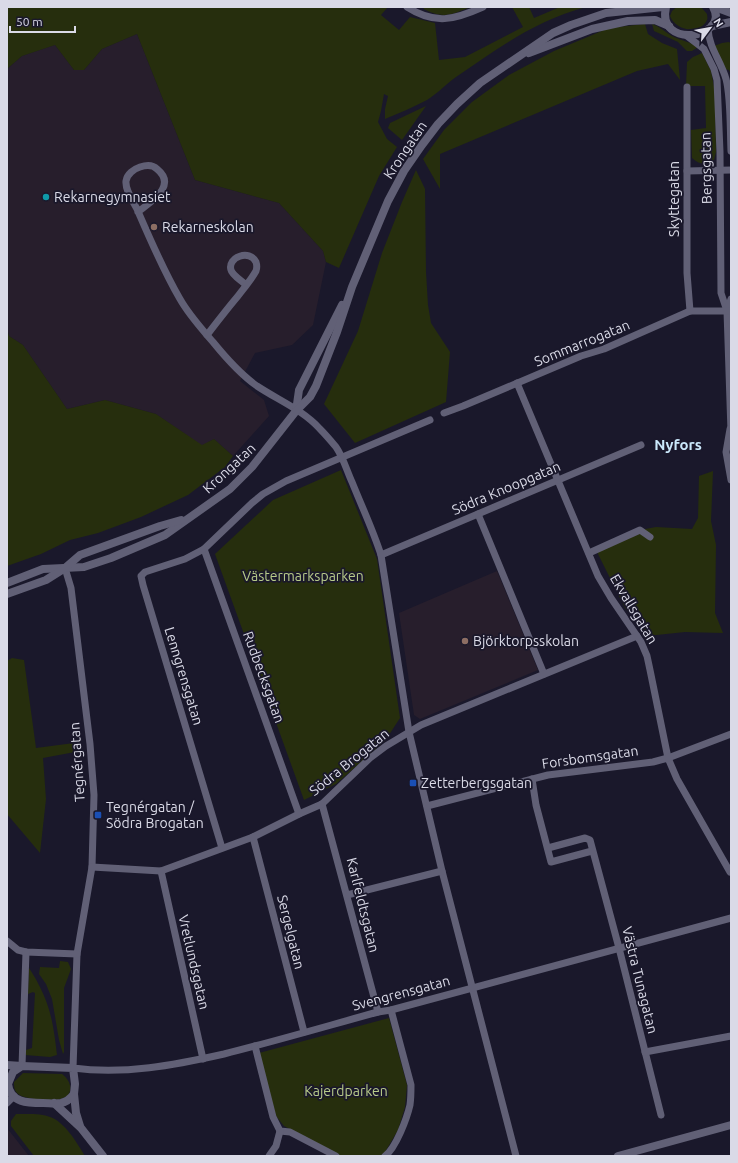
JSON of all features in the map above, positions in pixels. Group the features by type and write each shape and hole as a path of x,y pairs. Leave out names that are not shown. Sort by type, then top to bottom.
{"street":[{"path":"407,7 427,17 440,19 465,15 483,7"},
{"path":"664,7 665,21 669,26"},
{"name":"Krongatan","path":"7,583 43,568 84,567 111,558 165,535 230,489 252,467 296,410 310,397 316,386 337,332 352,286 388,201 404,171 422,145 457,104 480,83 553,33 589,18 606,13 664,7"},
{"path":"714,7 731,14"},
{"path":"710,27 714,22 714,7"},
{"name":"Krongatan","path":"518,57 592,29 620,22 650,19 662,22 675,31 687,36"},
{"path":"687,36 694,35 710,27 731,22"},
{"name":"Bergsgatan","path":"710,27 710,46 717,58 726,80 731,151"},
{"name":"Bergsgatan","path":"687,36 704,49 714,69 717,80 720,171 721,293 729,311"},
{"name":"Skyttegatan","path":"687,87 687,273 690,311"},
{"path":"138,212 160,194 163,189 165,184 164,178 156,167 148,165 141,166 129,174 126,180 126,186 138,212 174,289 188,312 232,364 256,386 296,410 319,427 336,447 373,531 381,555 409,732 442,871 516,1156"},
{"path":"687,171 731,170"},
{"path":"207,335 246,285"},
{"name":"Krongatan","path":"296,410 299,390 321,348 328,330 352,286"},
{"name":"Bergsgatan","path":"731,299 729,311 731,430 726,452 731,480"},
{"name":"Sommarrogatan","path":"444,412 463,406 581,356 604,349 690,311 729,311"},
{"name":"Ekvallsgatan","path":"517,383 604,586 638,636 647,656 661,717 668,758 677,779 730,872"},
{"path":"204,549 262,494 286,481 430,420"},
{"name":"Södra Knoopgatan","path":"381,555 641,444"},
{"path":"478,514 544,674"},
{"name":"Krongatan","path":"7,594 46,580 65,568 80,555 160,526 188,518"},
{"path":"589,553 640,530 650,537"},
{"name":"Rudbecksgatan","path":"204,549 299,814"},
{"name":"Lenngrensgatan","path":"204,549 185,559 145,572 141,576 141,581 222,848"},
{"name":"Tegnérgatan","path":"65,568 71,588 90,744 94,795 92,867 77,954 73,1068"},
{"name":"Södra Brogatan","path":"92,867 161,871 253,837 322,804 370,758 386,746 421,725 638,636"},
{"name":"Forsbomsgatan","path":"427,806 548,775 653,762 668,758 731,734"},
{"path":"532,779 536,804 551,862 592,851"},
{"name":"Karlfeldtsgatan","path":"322,804 378,1012"},
{"name":"Sergelgatan","path":"253,837 304,1032"},
{"name":"Västra Tunagatan","path":"548,848 585,838 590,840 661,1115"},
{"name":"Vretlundsgatan","path":"161,871 203,1059"},
{"path":"347,895 442,871"},
{"name":"Svengrensgatan","path":"73,1068 116,1071 154,1068 203,1059 378,1012 392,1010 731,918"},
{"path":"7,941 18,950 25,952 77,954"},
{"path":"22,1066 25,952"},
{"path":"385,1156 389,1153 402,1129 410,1105 411,1096 411,1086 392,1010"},
{"path":"645,1052 731,1036"},
{"path":"254,1046 273,1117 280,1131 276,1146 269,1156"},
{"path":"7,1065 73,1068 76,1113 81,1128"},
{"path":"22,1066 13,1072 8,1084 8,1087 17,1099 27,1103 62,1103 74,1094"},
{"path":"7,1103 14,1096"},
{"path":"54,1103 81,1128 103,1156"},
{"path":"618,1156 731,1125"},
{"path":"280,1131 290,1132 336,1156"}],"shaded area":[{"name":"Rekarneskolan","path":"137,34 195,180 279,203 323,251 326,262 313,325 292,345 255,353 240,381 264,400 269,416 233,456 214,439 202,446 156,414 105,400 67,409 23,345 9,336 7,329 7,69 22,56 55,45 74,70 84,70 102,49"},
{"name":"Björktorpsskolan","path":"497,571 538,670 420,719 414,715 399,613"},
{"path":"7,1128 29,1156 7,1156"}],"green space":[{"path":"7,7 388,7 381,15 399,30 410,17 435,23 439,60 465,57 523,27 512,7 529,7 534,18 560,7 586,7 550,20 518,36 456,77 427,100 385,119 385,109 388,96 384,94 378,122 387,139 397,147 379,176 339,268 326,262 323,251 279,203 195,180 137,34 102,49 84,70 74,70 55,45 22,56 7,69"},
{"path":"423,7 470,7 452,14 442,15 431,12"},
{"path":"677,7 701,7 707,14 707,20 700,28 683,28 677,25 670,16 672,11"},
{"path":"645,24 648,34 662,43 677,49 680,80 668,64 637,71 440,154 440,189 423,159 444,130 472,102 509,75 554,51 609,28"},
{"path":"652,24 674,37 698,47 692,51 687,51 678,42 654,31"},
{"path":"729,42 731,44 731,74 729,70 725,69 714,46"},
{"path":"702,53 711,71 715,92 716,152 714,160 703,164 692,158 691,130 706,128 705,86 686,86 687,62 693,57"},
{"path":"426,106 402,140 388,128 390,123"},
{"path":"416,170 425,189 426,272 428,305 431,323 450,352 446,402 355,443 324,404 358,331 382,253"},
{"path":"7,329 9,336 23,345 67,409 105,400 156,414 202,445 214,439 233,456 225,467 188,495 141,517 98,533 70,540 41,554 7,566"},
{"name":"Västermarksparken","path":"341,470 377,559 400,718 385,741 336,784 304,800 215,554 273,500"},
{"path":"713,471 711,521 716,545 715,613 723,633 685,632 647,636 625,608 598,554 597,549 640,530 656,527 692,529 698,518 699,476"},
{"path":"12,658 24,660 36,748 74,743 75,752 43,758 46,799 40,853 7,814 7,661"},
{"path":"60,961 68,962 71,969 64,988 63,1054 52,999 46,984 39,974 40,967 59,968"},
{"path":"29,968 46,1000 52,1020 57,1055 50,1057 25,1055 26,1050 32,1048 35,993 33,992 28,994"},
{"name":"Kajerdparken","path":"389,1018 407,1085 405,1107 398,1130 385,1152 380,1156 338,1155 284,1126 276,1116 259,1053"},
{"path":"23,1073 62,1074 70,1084 70,1092 65,1097 56,1100 44,1100 20,1095 15,1091 14,1082"},
{"path":"16,1114 43,1115 61,1123 85,1156 34,1156 11,1126 11,1121"}],"place":[{"name":"Rekarnegymnasiet","path":"46,197"},
{"name":"Rekarneskolan","path":"154,227"},
{"name":"Björktorpsskolan","path":"465,641"},
{"name":"Zetterbergsgatan","path":"413,783"},
{"name":"Tegnérgatan / Södra Brogatan","path":"98,815"}],"district":[{"name":"Nyfors","path":"678,444"}]}
